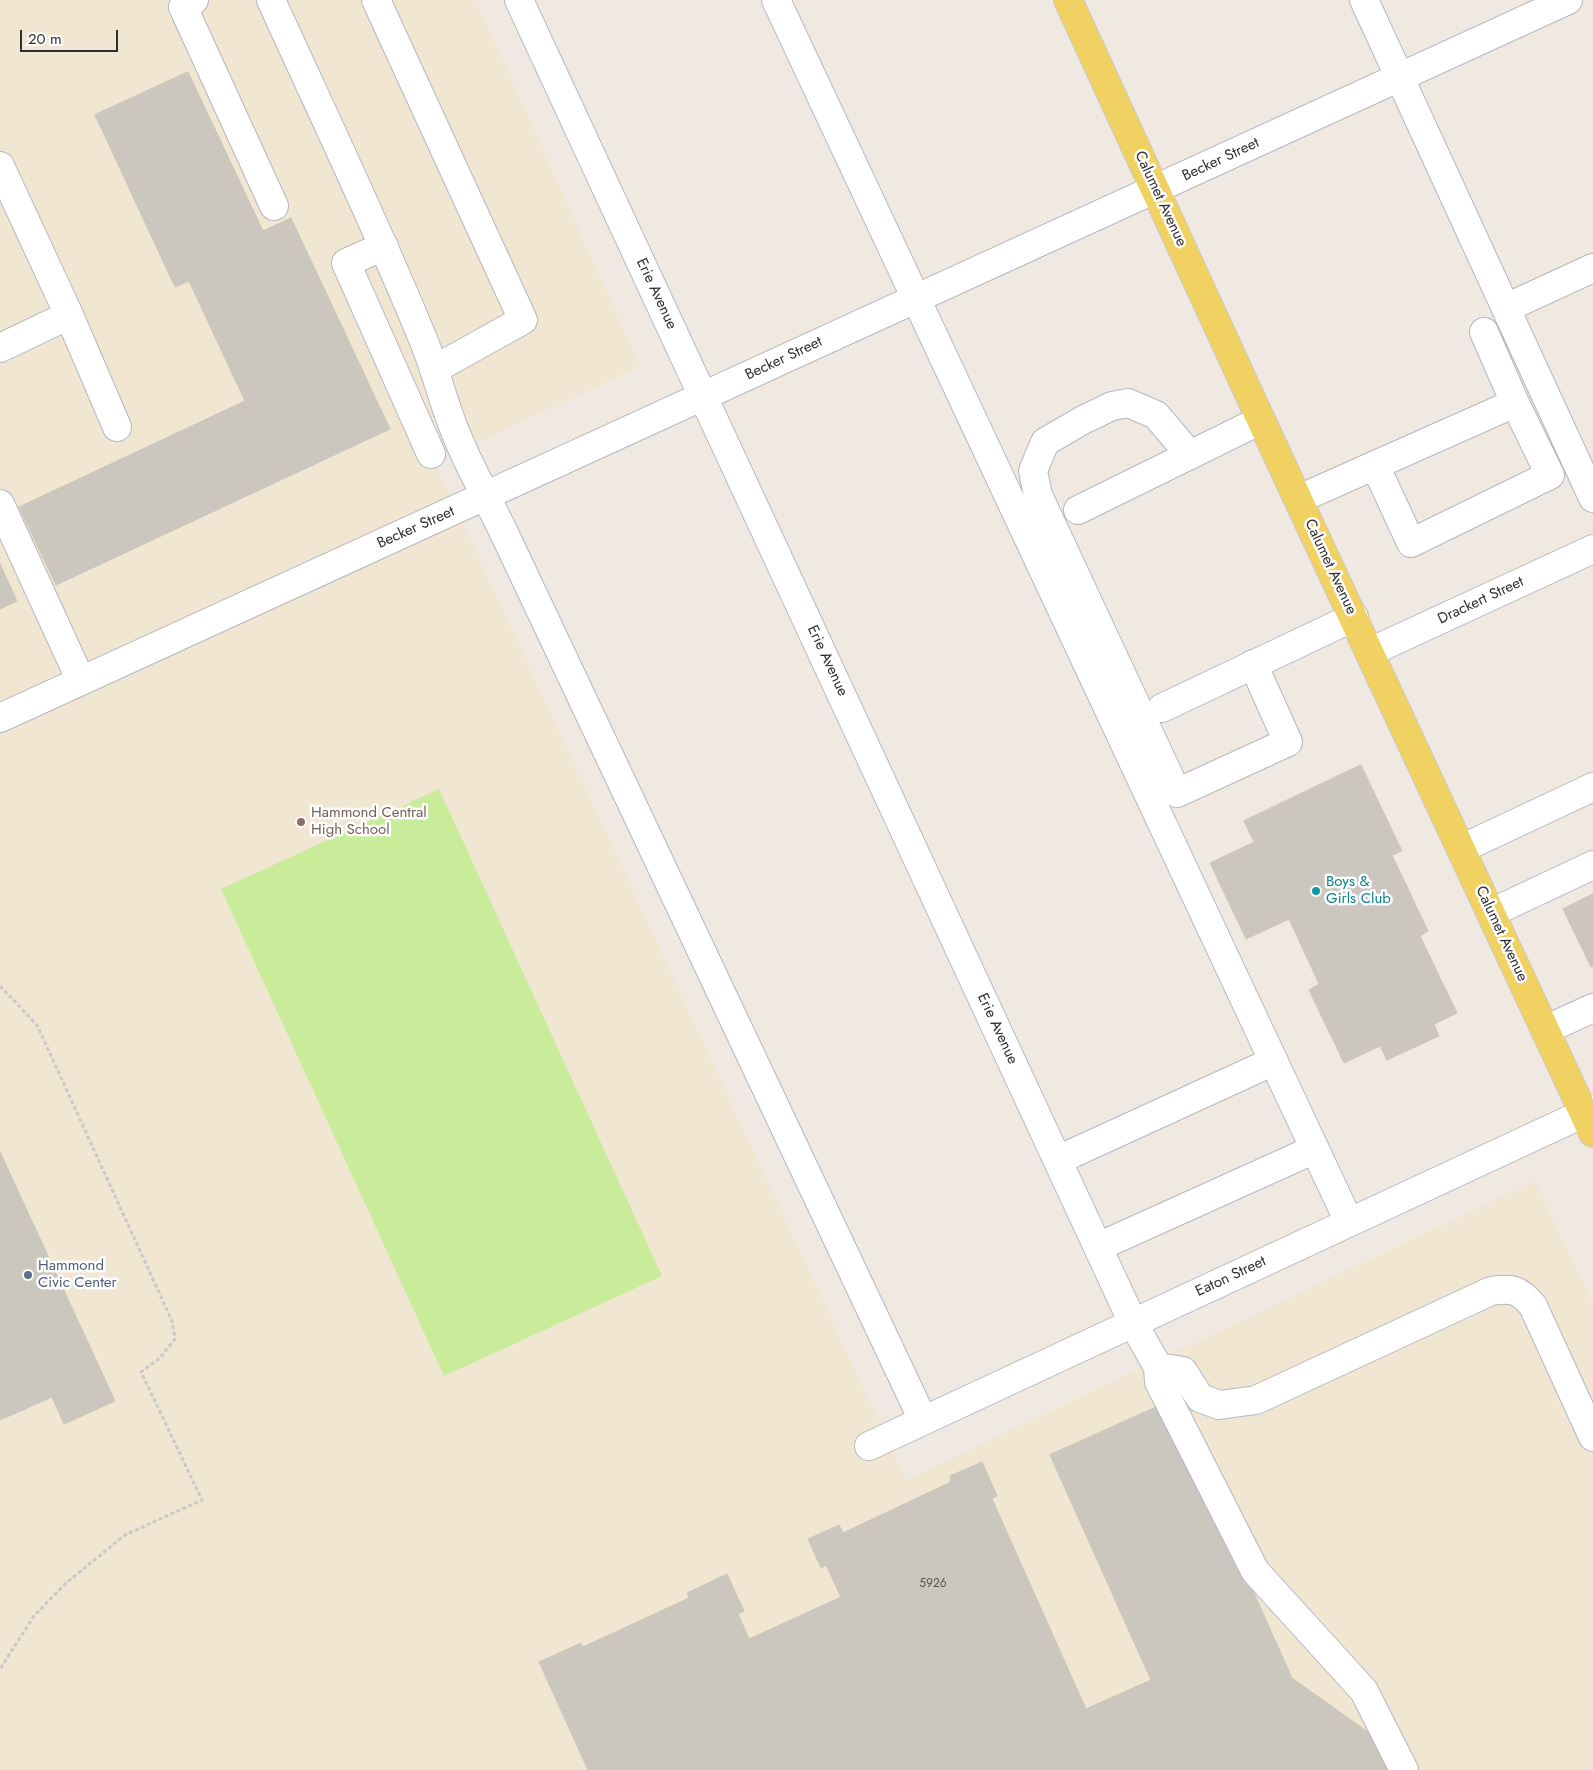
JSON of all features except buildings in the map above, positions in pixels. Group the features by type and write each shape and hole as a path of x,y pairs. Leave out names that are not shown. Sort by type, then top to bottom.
{"main road":[{"name":"Calumet Avenue","path":"1068,0 1461,849 1590,1119"}],"street":[{"path":"194,0 183,7 274,206"},
{"path":"271,0 384,246 435,368 449,415 467,459 923,1420"},
{"path":"376,0 523,320 464,354 435,368"},
{"name":"Erie Avenue","path":"519,0 1133,1323 1158,1367 1159,1382 1255,1571 1364,1691 1404,1770"},
{"path":"776,0 914,299 1349,1222"},
{"path":"1364,0 1593,498"},
{"name":"Becker Street","path":"0,718 1568,0"},
{"path":"0,166 69,315 117,426"},
{"path":"384,246 346,263 431,454"},
{"path":"1506,308 1593,268"},
{"path":"0,348 69,315"},
{"path":"1375,465 1411,543 1550,475 1515,403 1484,332"},
{"path":"1299,499 1515,403"},
{"path":"1190,455 1156,415 1128,404 1112,406 1045,442 1033,471 1038,494 1177,792 1288,742 1253,664"},
{"path":"1078,510 1261,420"},
{"path":"0,504 81,681"},
{"name":"Drackert Street","path":"1370,652 1593,549"},
{"path":"1162,708 1354,617"},
{"path":"1461,849 1593,786"},
{"path":"1491,913 1593,865"},
{"path":"1548,886 1575,892 1593,884"},
{"path":"1546,1030 1593,1008"},
{"path":"1058,1160 1274,1061"},
{"name":"Eaton Street","path":"868,1446 1349,1222 1590,1119"},
{"path":"1098,1247 1315,1149"},
{"path":"1158,1367 1183,1371 1200,1398 1220,1405 1256,1400 1491,1291 1508,1289 1523,1294 1533,1306 1593,1437"}],"path":[{"path":"0,986 36,1025 172,1321 175,1339 160,1358 141,1372 202,1500 126,1535 66,1583 34,1616 0,1669"}],"shaded area":[{"name":"Hammond Central High School","path":"0,0 476,0 640,366 435,463 906,1480 1535,1181 1593,1303 1593,1770 0,1770"}],"green space":[{"path":"439,789 662,1276 444,1376 221,889"}],"place":[{"name":"Hammond Central High School","path":"301,822"},
{"name":"Boys & Girls Club","path":"1316,891"},
{"name":"Hammond Civic Center","path":"28,1275"}]}
